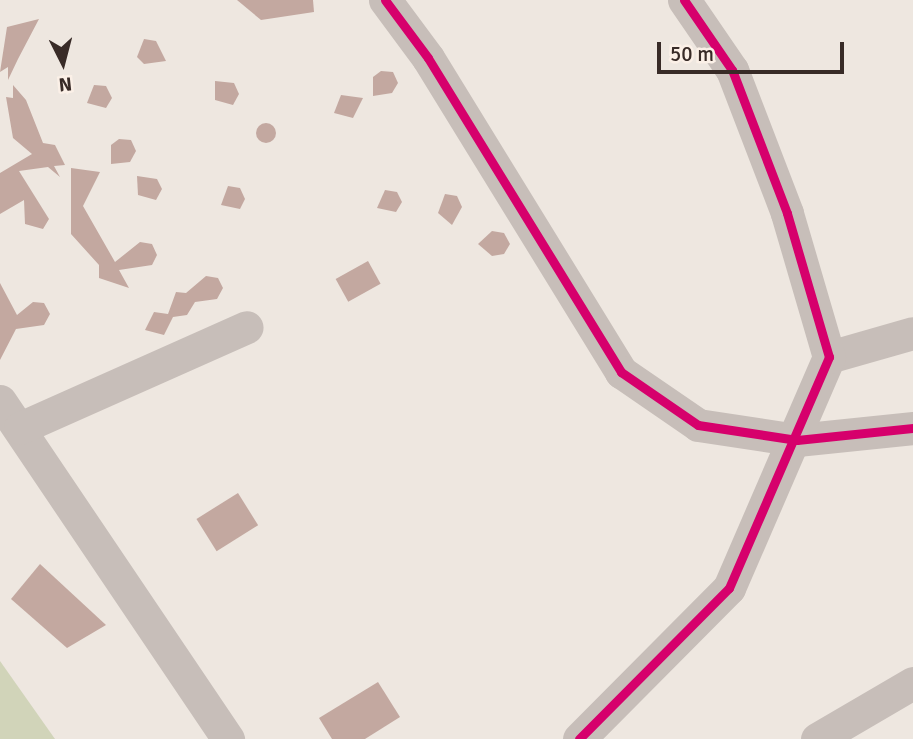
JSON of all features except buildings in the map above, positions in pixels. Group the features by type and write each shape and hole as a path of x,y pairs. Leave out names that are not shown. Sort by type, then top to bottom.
{"street":[{"path":"385,0 428,58 621,372 698,425 797,440 913,428"},
{"path":"579,739 729,588 797,440 829,356 787,213 732,70 684,0"},
{"path":"20,428 247,327"},
{"path":"829,356 913,333"},
{"path":"0,401 228,739"},
{"path":"817,739 913,683"}],"green space":[{"path":"0,661 55,739 0,739"}],"cycle path":[{"path":"385,0 428,58 621,372 698,425 797,440 913,428"},
{"path":"579,739 729,588 829,357 787,213 732,70 684,0"}]}
